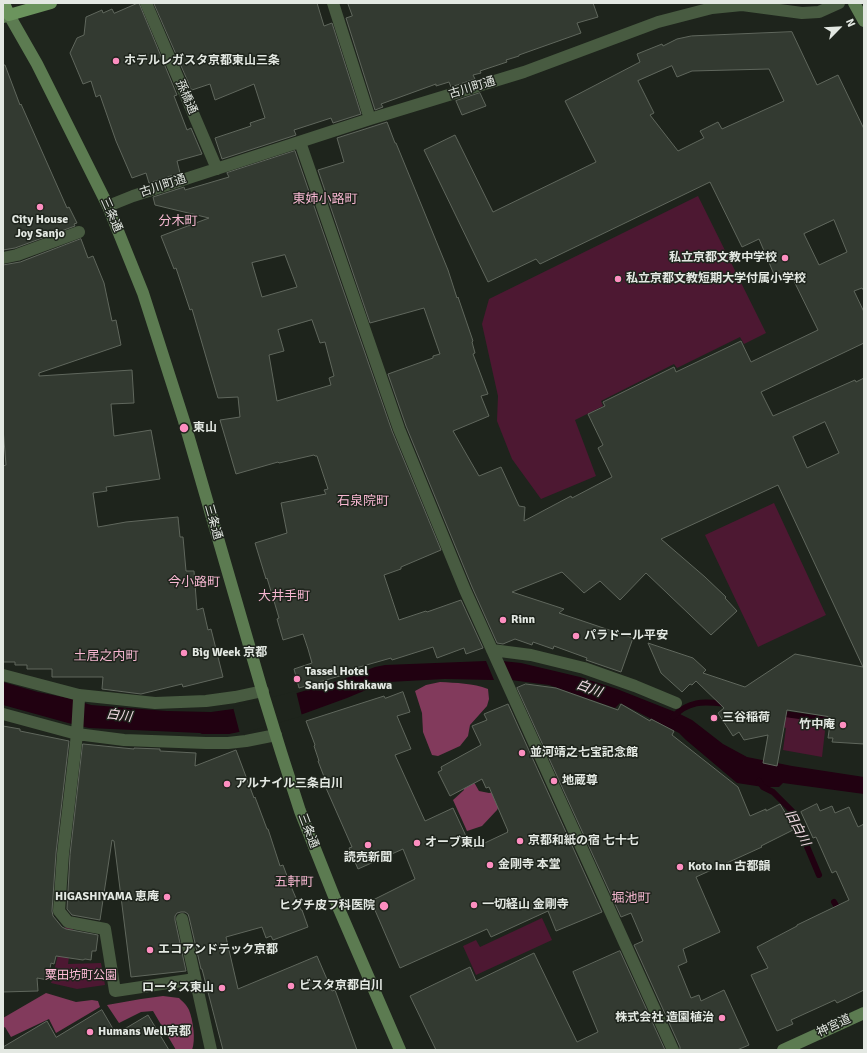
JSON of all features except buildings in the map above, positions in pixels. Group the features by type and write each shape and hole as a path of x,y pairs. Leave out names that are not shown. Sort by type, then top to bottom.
{"main road":[{"name":"三条通","path":"4,3 6,16 37,64 108,206 143,292 184,420 263,694 300,811 339,909 400,1050"},
{"path":"6,16 51,3"},
{"path":"854,3 864,21"},
{"name":"神宮道","path":"787,1049 864,1013"}],"street":[{"name":"孫橋通","path":"146,3 217,169"},
{"path":"333,3 370,119"},
{"name":"古川町通","path":"108,206 133,196 370,119 524,72 658,22 712,5 742,5 802,13 819,12 839,3"},
{"path":"300,142 399,429 465,590 673,1050"},
{"path":"3,258 17,255 80,232"},
{"path":"494,654 531,654 584,668 635,686 676,703"},
{"path":"3,675 79,695 156,703 206,701 263,694"},
{"path":"79,699 77,731 63,854 59,911 68,922 105,929 114,991 195,979"},
{"path":"3,714 124,740 206,744 228,743 246,741 274,730"},
{"path":"182,919 211,1050"}],"green space":[{"path":"698,196 766,333 744,344 740,337 677,368 674,364 601,401 603,406 575,420 596,476 541,499 512,459 497,421 498,396 482,324 489,299"},
{"path":"774,503 826,615 758,647 705,535"},
{"path":"782,716 826,722 822,757 783,750 786,728 780,726"},
{"path":"542,918 552,940 476,975 463,946 476,940 480,947"},
{"name":"粟田坊町公園","path":"65,927 73,929 68,964 101,963 105,985 77,989 51,983"}],"shaded area":[{"path":"440,682 464,684 488,689 489,699 487,706 470,725 468,736 460,746 438,756 432,755 423,732 422,713 415,691 426,685"},
{"path":"469,776 479,791 489,793 501,791 497,810 482,826 467,831 453,800 464,790 461,780"},
{"path":"46,993 76,1002 92,1000 98,1001 100,1007 56,1033 49,1019 11,1037 5,1027 3,1028 3,1018"},
{"path":"163,996 179,998 188,1008 194,1030 192,1050 176,1050 153,1011 141,1012 119,1023 107,1005"}],"water":[{"name":"白川","path":"486,661 494,680 445,679 388,682 303,714 229,734 89,728 3,705 3,682 91,705 167,711 211,712 233,709 297,693 385,665"},
{"name":"白川","path":"502,661 521,663 580,677 617,689 692,720 723,744 747,757 792,766 864,777 864,794 783,783 779,787 763,787 737,783 679,733 620,703 615,708 549,685 511,680"}],"pier":[{"path":"296,691 302,716 240,734 233,707"}],"waterway":[{"path":"673,717 679,711 692,704 705,702 728,704"},
{"path":"778,713 828,720"},
{"name":"旧白川","path":"759,781 763,787 773,792 792,811 819,875"},
{"name":"旧白川","path":"834,902 840,912"}],"place":[{"name":"ホテルレガスタ京都東山三条","path":"116,61"},
{"name":"City House Joy Sanjo","path":"40,207"},
{"name":"私立京都文教中学校","path":"785,258"},
{"name":"私立京都文教短期大学付属小学校","path":"618,279"},
{"name":"東山","path":"184,428"},
{"name":"Rinn","path":"503,620"},
{"name":"パラドール平安","path":"576,636"},
{"name":"Big Week 京都","path":"184,653"},
{"name":"Tassel Hotel Sanjo Shirakawa","path":"297,679"},
{"name":"三谷稲荷","path":"714,718"},
{"name":"竹中庵","path":"843,725"},
{"name":"並河靖之七宝記念館","path":"522,753"},
{"name":"地蔵尊","path":"554,781"},
{"name":"アルナイル三条白川","path":"227,784"},
{"name":"京都和紙の宿 七十七","path":"520,841"},
{"name":"オーブ東山","path":"417,843"},
{"name":"読売新聞","path":"368,845"},
{"name":"金剛寺 本堂","path":"490,865"},
{"name":"Koto Inn 古都韻","path":"680,867"},
{"name":"HIGASHIYAMA 恵庵","path":"167,897"},
{"name":"一切経山 金剛寺","path":"474,905"},
{"name":"ヒグチ皮フ科医院","path":"384,906"},
{"name":"エコアンドテック京都","path":"150,950"},
{"name":"ビスタ京都白川","path":"291,986"},
{"name":"ロータス東山","path":"222,988"},
{"name":"株式会社 造園植治","path":"722,1018"},
{"name":"Humans Well京都","path":"90,1032"}],"district":[{"name":"東姉小路町","path":"325,200"},
{"name":"分木町","path":"178,222"},
{"name":"石泉院町","path":"363,502"},
{"name":"今小路町","path":"194,583"},
{"name":"大井手町","path":"284,597"},
{"name":"土居之内町","path":"106,657"},
{"name":"五軒町","path":"294,883"},
{"name":"堀池町","path":"631,899"}]}
